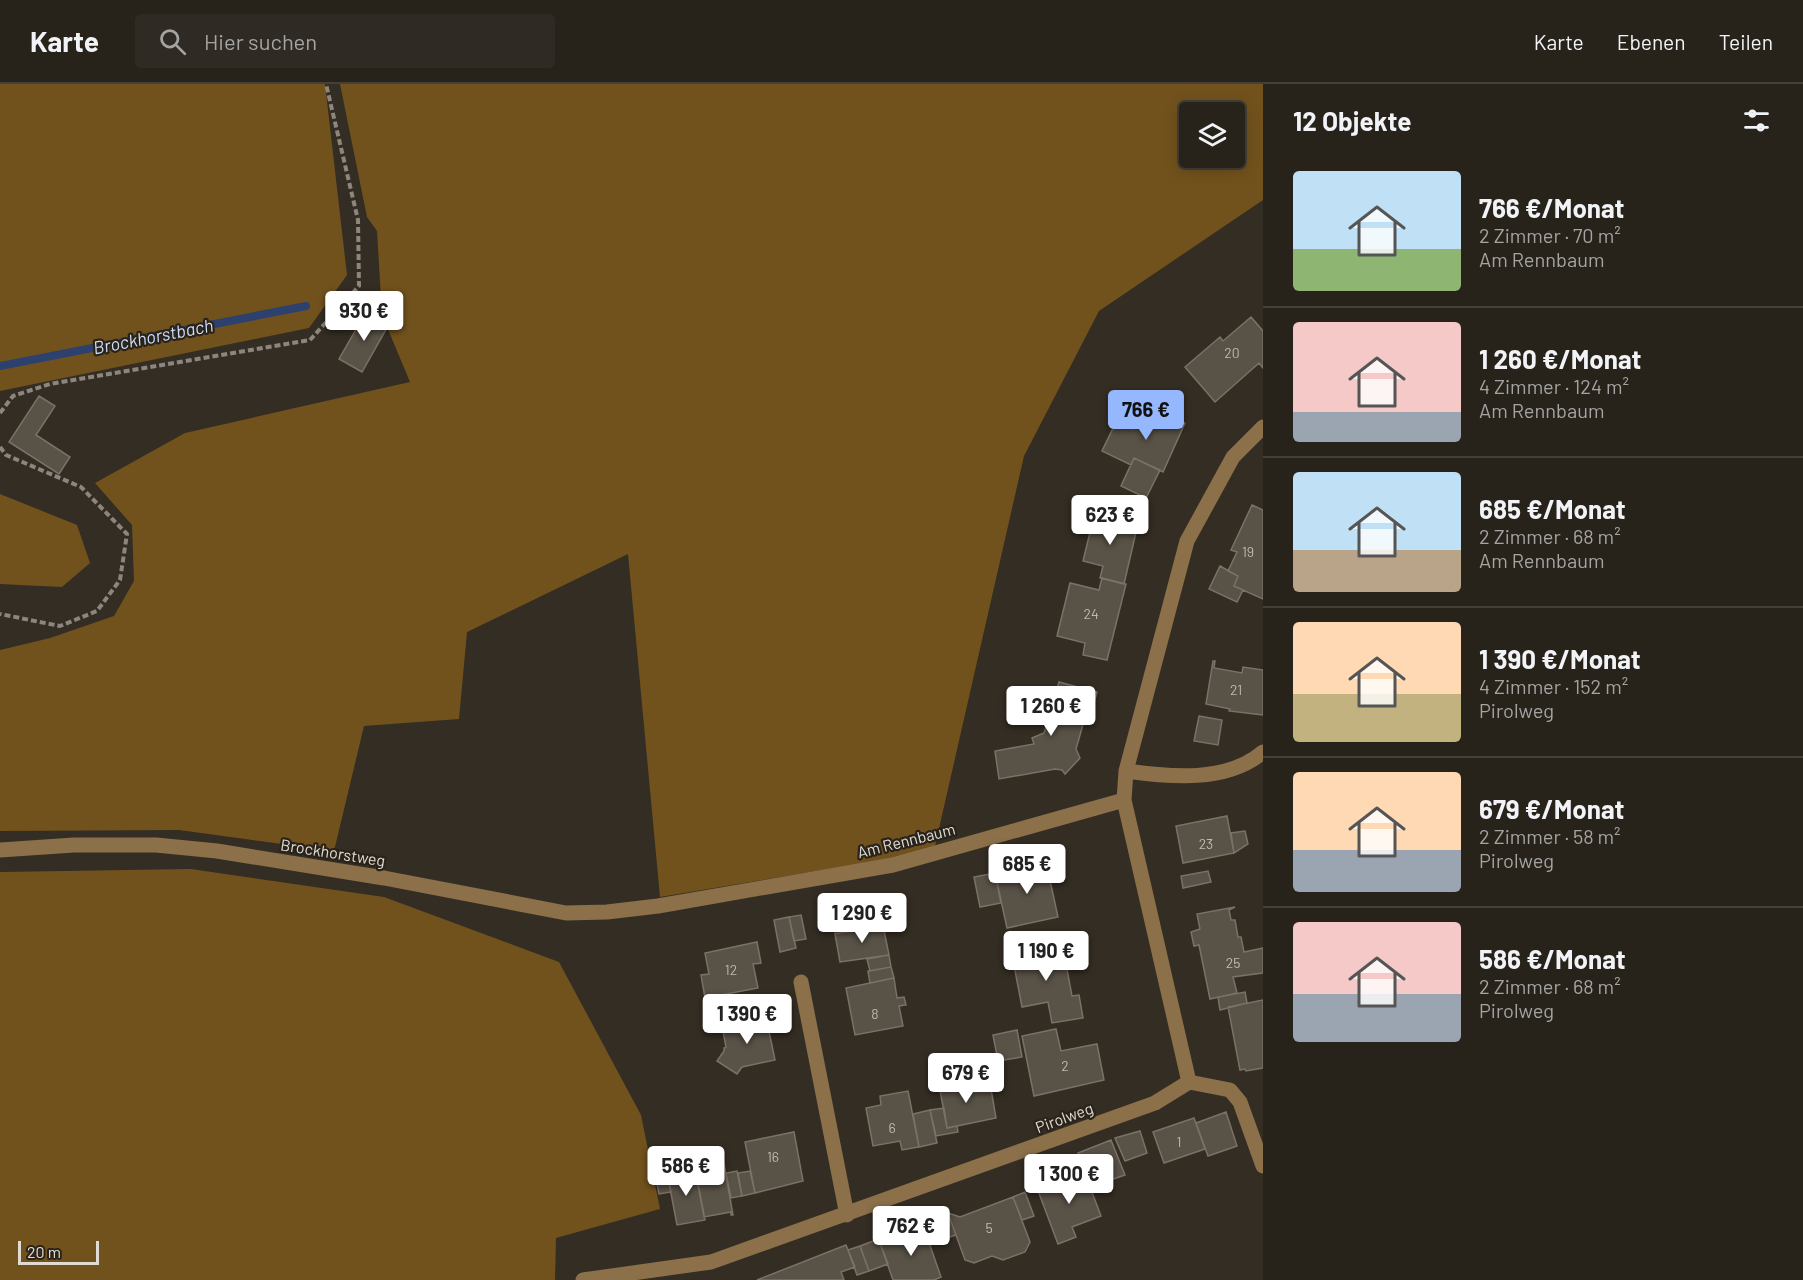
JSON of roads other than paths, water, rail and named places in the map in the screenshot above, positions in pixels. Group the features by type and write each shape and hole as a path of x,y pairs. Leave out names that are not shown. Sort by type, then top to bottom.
{"street":[{"path":"1263,427 1233,457 1186,541 1126,771 1124,800 1189,1082 1230,1090 1240,1102 1263,1166"},
{"path":"1126,771 1163,776 1195,775 1240,768 1263,752"},
{"name":"Am Rennbaum","path":"658,906 893,865 1124,800"},
{"name":"Brockhorstweg","path":"0,850 74,845 156,845 217,851 384,878 566,913 607,912 658,906"},
{"path":"801,982 847,1215"},
{"name":"Pirolweg","path":"583,1280 711,1262 1155,1103 1189,1082"}],"waterway":[{"name":"Brockhorstbach","path":"0,366 306,306"}]}
